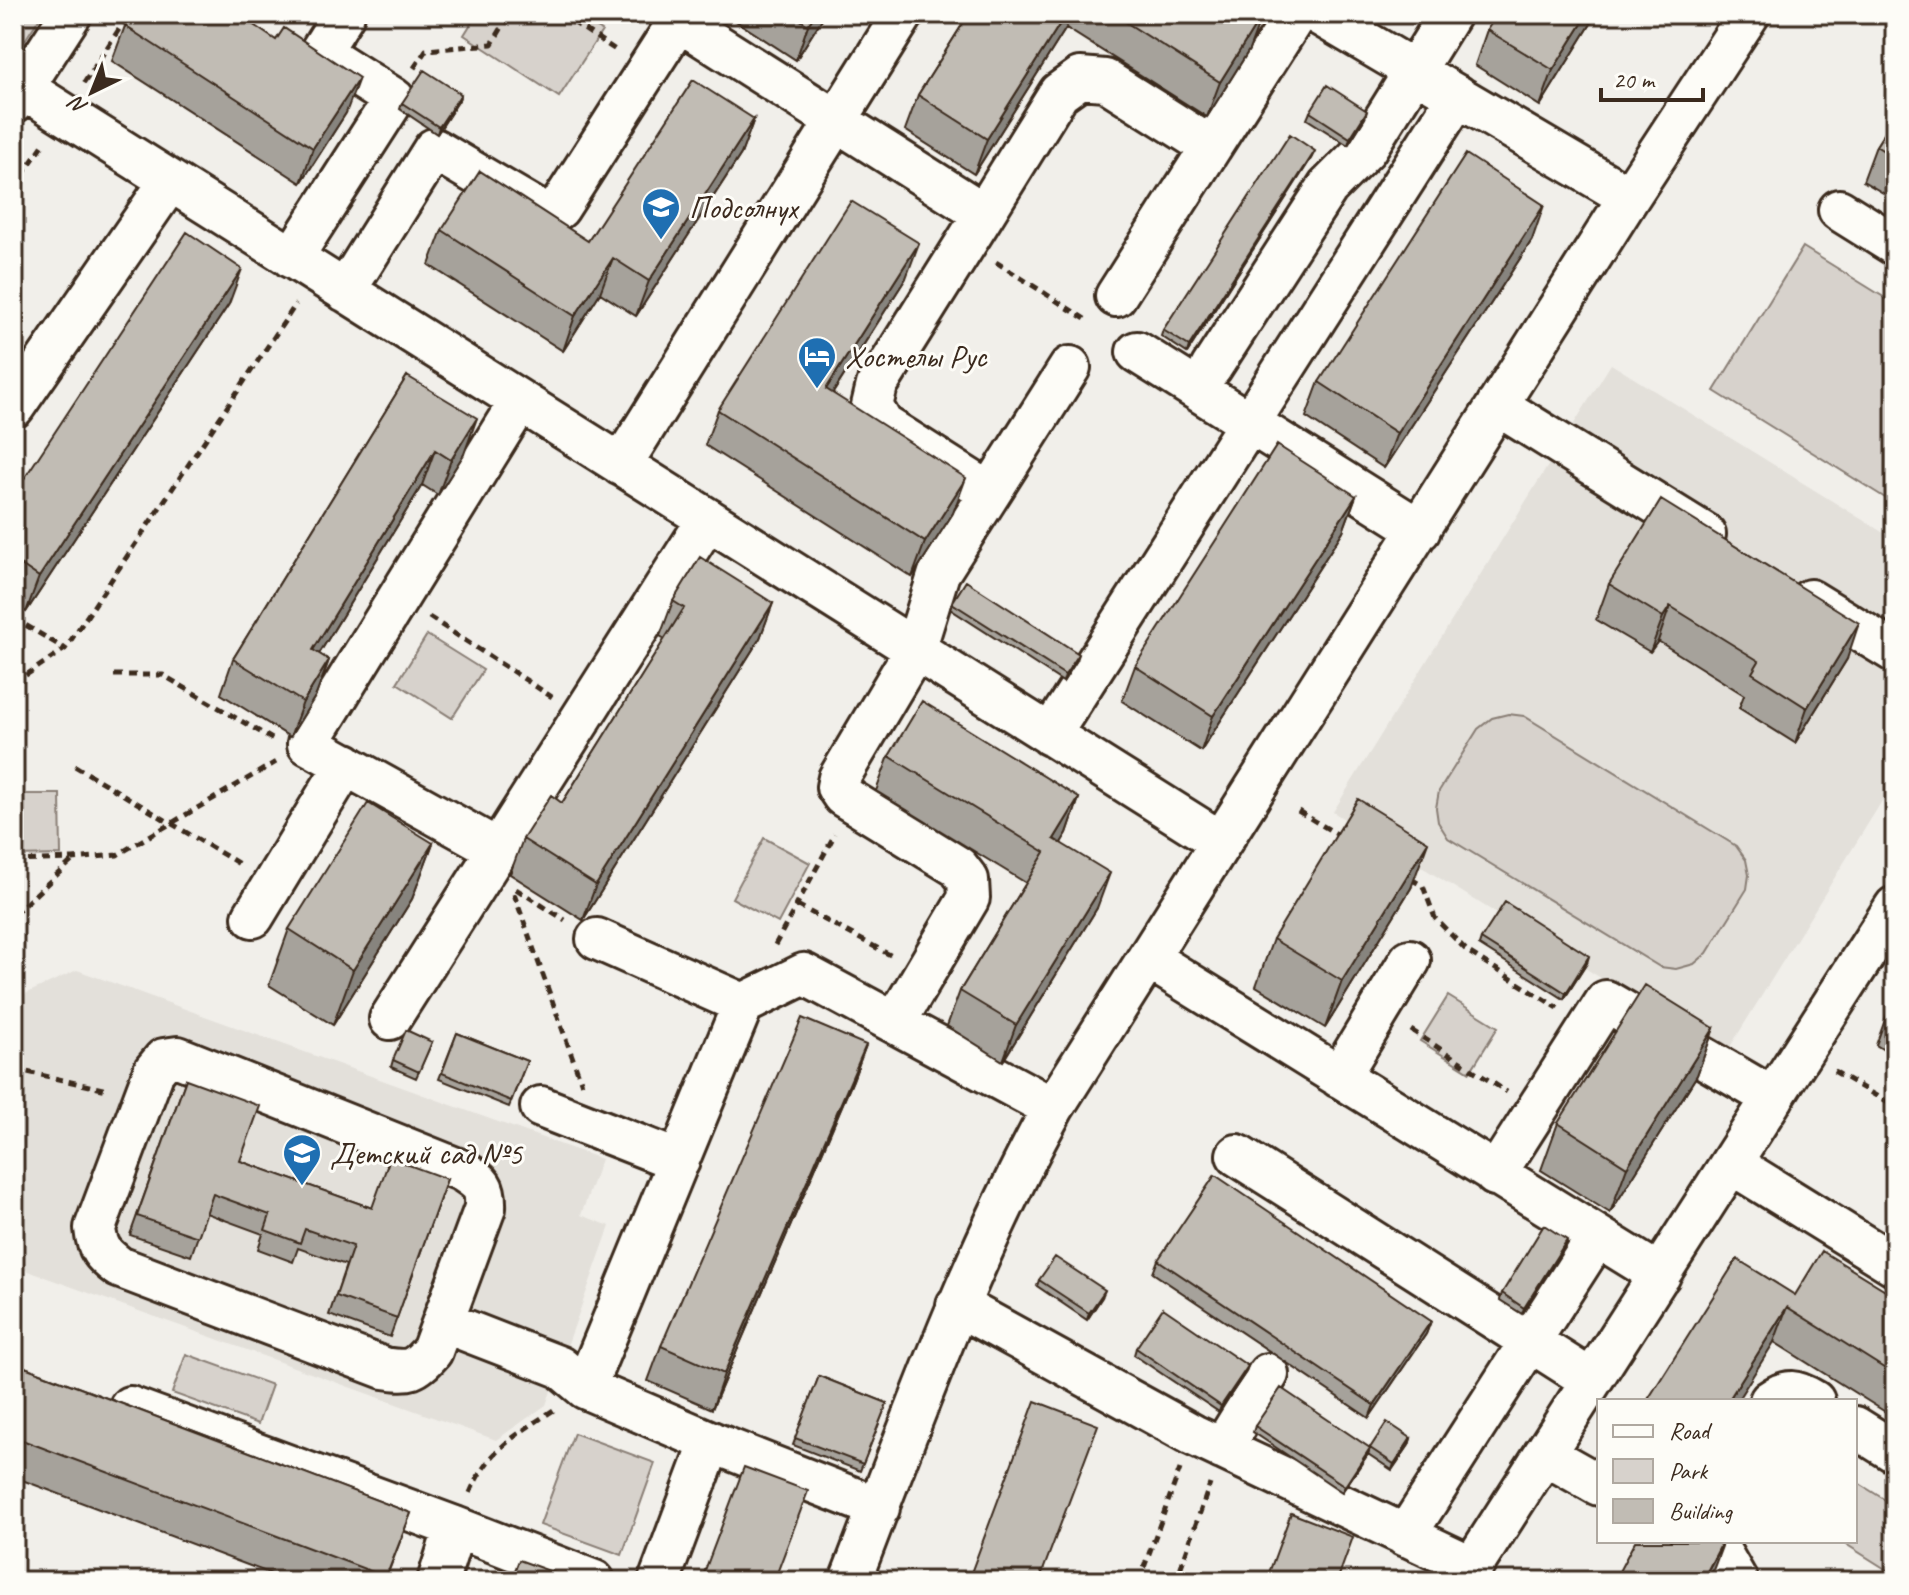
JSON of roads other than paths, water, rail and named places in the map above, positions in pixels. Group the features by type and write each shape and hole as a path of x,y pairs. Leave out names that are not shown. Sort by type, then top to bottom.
{"street":[{"path":"71,14 18,95 170,181 1221,842"},
{"path":"344,14 320,52 434,149 539,211 550,214 559,208 681,18 836,121 975,228"},
{"path":"621,465 903,14"},
{"path":"1116,296 1296,14"},
{"path":"1318,14 1629,197"},
{"path":"1211,368 1328,187 1366,149 1450,14"},
{"path":"850,1581 957,1305 1029,1151 1053,1108 1629,197 1749,14"},
{"path":"990,493 883,425 872,406 877,385 1059,93 1080,78 1105,80 1211,147"},
{"path":"1050,735 1458,96"},
{"path":"318,274 389,108"},
{"path":"318,274 434,149"},
{"path":"14,407 170,181"},
{"path":"1839,210 1895,245"},
{"path":"1137,352 1420,530"},
{"path":"895,1023 969,898 968,880 958,867 843,796 837,787 839,778 915,650 939,573 1070,367"},
{"path":"499,850 346,764 301,748 520,401"},
{"path":"1497,405 1735,553"},
{"path":"390,1019 708,519"},
{"path":"1775,578 1895,652"},
{"path":"253,917 346,764"},
{"path":"957,1305 1207,1442 1405,1536 1467,1574 1895,907"},
{"path":"597,939 743,1004"},
{"path":"1148,958 1660,1275"},
{"path":"1339,1077 1410,960"},
{"path":"585,1388 743,1004 804,974 1053,1108"},
{"path":"1495,1175 1606,1001 1773,1098"},
{"path":"178,1057 463,1171 479,1182 486,1193 485,1208 444,1322 432,1351 420,1364 404,1371 384,1368 119,1267 105,1256 96,1243 95,1228 154,1071 164,1059 178,1057"},
{"path":"541,1107 679,1161"},
{"path":"1237,1155 1591,1380"},
{"path":"1732,1164 1895,1265"},
{"path":"1405,1536 1597,1237"},
{"path":"444,1322 560,1367 585,1388 711,1442 879,1508"},
{"path":"1207,1442 1268,1374"},
{"path":"1773,1399 1784,1392 1799,1392 1811,1399"},
{"path":"102,1397 594,1581"},
{"path":"1857,1428 1895,1452"},
{"path":"659,1581 711,1442"},
{"path":"1544,1454 1597,1484"},
{"path":"438,1581 455,1527"},
{"path":"1704,1543 1721,1553 1737,1581"}],"place":[{"name":"Подсолнух","path":"661,241"},
{"name":"Хостелы Рус","path":"817,390"},
{"name":"Детский сад №5","path":"302,1187"}]}
